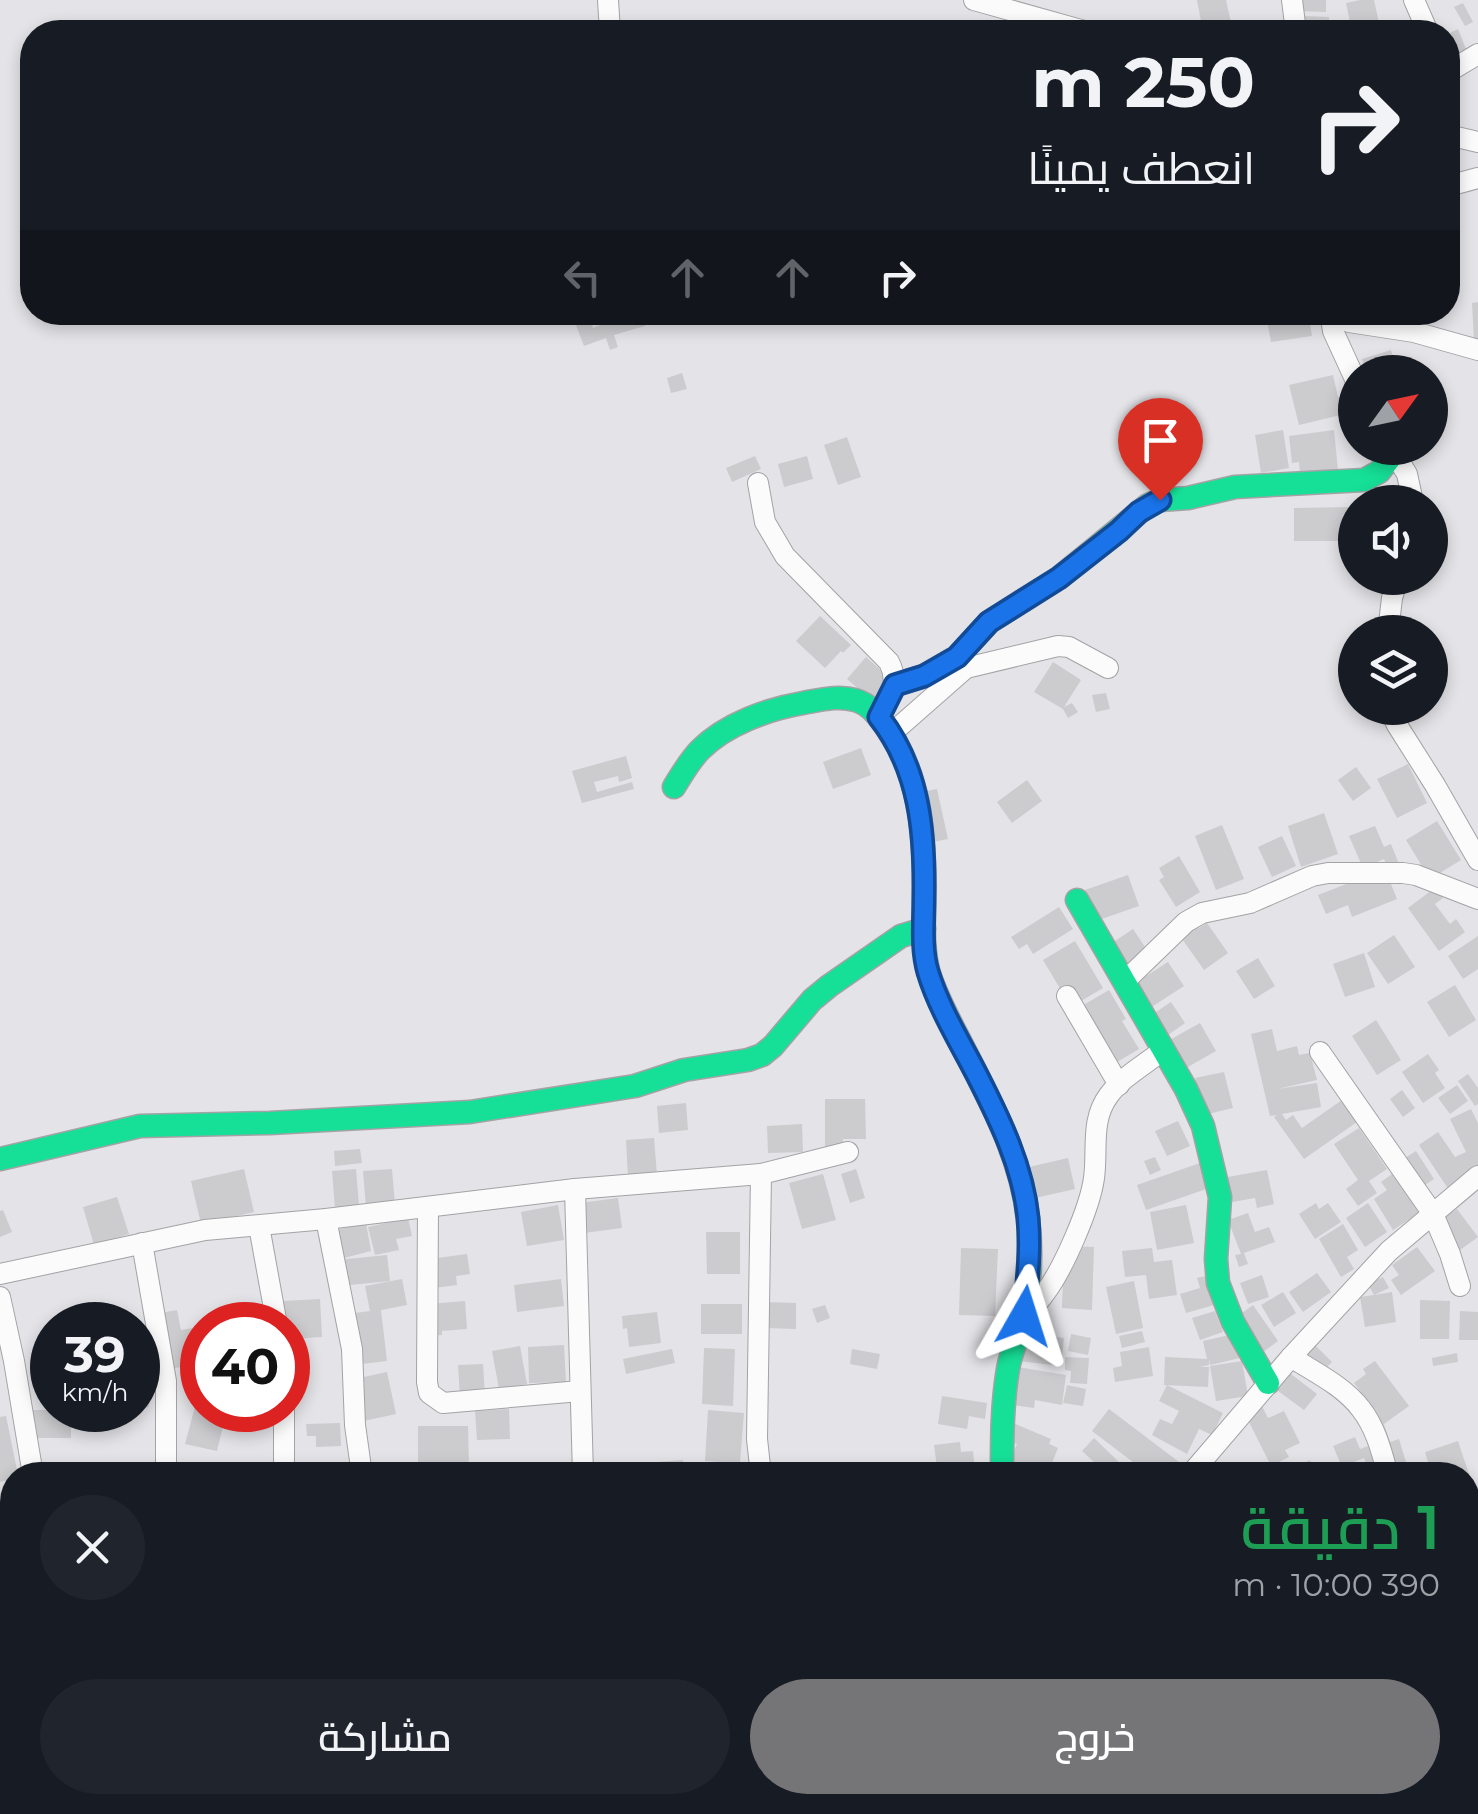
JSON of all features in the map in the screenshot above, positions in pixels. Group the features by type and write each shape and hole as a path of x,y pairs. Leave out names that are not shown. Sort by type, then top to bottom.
{"street":[{"path":"974,0 1045,20"},
{"path":"1332,325 1344,355"},
{"path":"1368,325 1414,332 1478,350"},
{"path":"895,685 924,676 957,657 989,622 1059,578 1160,500 1235,487 1364,480 1383,465"},
{"path":"758,483 766,522 785,556 889,662 895,685 885,725"},
{"path":"885,725 966,668 980,663 1058,646 1069,647 1108,668"},
{"path":"674,787 698,752 714,738 794,704 854,699 868,705 885,725 916,790 925,854 924,948 928,973 996,1115 1020,1179 1028,1216 1030,1262 1024,1316 1009,1365 1003,1462"},
{"path":"1397,725 1478,860"},
{"path":"1125,981 1186,922 1202,913 1250,903 1312,876 1339,872 1403,873 1478,899"},
{"path":"1078,900 1186,1090 1202,1126 1220,1197 1218,1282 1225,1304 1268,1383"},
{"path":"0,1159 140,1126 470,1112 635,1086 684,1070 748,1060 773,1046 829,986 901,936 924,929"},
{"path":"1067,996 1119,1085"},
{"path":"1024,1316 1049,1288 1074,1235 1094,1179 1096,1123 1110,1093 1163,1050"},
{"path":"1320,1052 1432,1214 1460,1286"},
{"path":"0,1274 205,1230 761,1174 848,1152"},
{"path":"760,1462 761,1174"},
{"path":"1201,1462 1291,1356 1389,1250 1478,1176"},
{"path":"576,1190 583,1462"},
{"path":"428,1208 429,1393 442,1403 580,1391"},
{"path":"326,1219 352,1350 354,1425 360,1462"},
{"path":"258,1226 273,1302"},
{"path":"142,1243 166,1381 166,1462"},
{"path":"0,1298 31,1462"},
{"path":"1291,1356 1345,1392 1362,1410 1384,1462"},
{"path":"284,1432 284,1462"}],"building":[{"path":"1197,0 1226,0 1230,20 1201,20"},
{"path":"1298,0 1326,0 1326,12 1297,11"},
{"path":"1374,0 1378,20 1350,20 1346,3"},
{"path":"1463,3 1473,22 1465,26 1454,7"},
{"path":"1303,16 1329,17 1329,20 1303,20"},
{"path":"1478,302 1478,341 1474,342 1472,303"},
{"path":"576,325 645,325 614,335 618,347 610,350 606,338 584,346"},
{"path":"1268,325 1310,325 1312,336 1271,342"},
{"path":"1376,325 1402,325 1400,337"},
{"path":"682,373 687,389 671,393 667,378"},
{"path":"1333,375 1338,416 1299,425 1289,385"},
{"path":"1283,430 1289,468 1261,473 1255,435"},
{"path":"1334,430 1338,470 1300,474 1299,462 1292,463 1289,436"},
{"path":"847,437 861,477 838,485 824,445"},
{"path":"755,456 761,469 732,482 726,468"},
{"path":"807,456 813,479 784,487 778,464"},
{"path":"1338,507 1338,541 1294,541 1294,508"},
{"path":"820,616 851,645 825,668 796,641"},
{"path":"866,657 901,688 882,709 847,679"},
{"path":"1053,662 1081,680 1064,707 1072,703 1078,712 1068,718 1063,709 1034,692"},
{"path":"1106,693 1110,709 1096,712 1092,695"},
{"path":"861,748 871,775 833,789 823,762"},
{"path":"626,756 632,778 619,782 618,776 594,782 597,792 632,782 634,789 582,803 572,771"},
{"path":"1408,764 1427,803 1397,818 1377,779"},
{"path":"1356,767 1371,788 1353,801 1338,780"},
{"path":"1027,780 1042,801 1012,823 997,802"},
{"path":"937,789 948,839 933,842 922,792"},
{"path":"1324,813 1338,854 1301,867 1288,826"},
{"path":"1437,821 1461,860 1430,879 1406,840"},
{"path":"1222,825 1244,879 1216,890 1195,836"},
{"path":"1375,826 1384,847 1391,844 1399,864 1388,868 1384,859 1363,868 1349,836"},
{"path":"1282,836 1296,866 1272,877 1258,847"},
{"path":"1179,856 1200,892 1176,907 1159,880 1164,877 1159,868"},
{"path":"1385,869 1397,899 1352,917 1348,905 1326,914 1318,895"},
{"path":"1128,875 1139,906 1096,921 1085,890"},
{"path":"1436,887 1443,898 1435,904 1450,924 1456,919 1465,932 1439,951 1408,908"},
{"path":"1059,907 1073,929 1033,954 1027,944 1019,949 1011,937"},
{"path":"1207,923 1228,953 1204,970 1180,936"},
{"path":"1133,929 1147,950 1126,964 1112,943"},
{"path":"1394,935 1415,967 1388,984 1367,953"},
{"path":"1478,936 1478,969 1463,979 1448,956"},
{"path":"1075,941 1103,988 1071,1007 1043,960"},
{"path":"1364,953 1375,987 1345,997 1333,964"},
{"path":"1258,958 1275,986 1254,999 1236,971"},
{"path":"1168,962 1184,986 1150,1008 1134,984"},
{"path":"1455,985 1476,1020 1449,1037 1427,1002"},
{"path":"1109,990 1139,1049 1107,1068 1073,1011"},
{"path":"1171,1002 1185,1023 1168,1035 1153,1014"},
{"path":"1376,1020 1401,1060 1377,1075 1352,1036"},
{"path":"1200,1023 1216,1051 1179,1072 1164,1043"},
{"path":"1272,1029 1277,1051 1297,1046 1299,1055 1310,1053 1317,1080 1277,1089 1317,1083 1321,1107 1282,1114 1286,1120 1293,1115 1302,1128 1342,1100 1357,1122 1304,1159 1274,1117 1277,1115 1270,1116 1251,1034"},
{"path":"1428,1054 1445,1088 1423,1103 1402,1072"},
{"path":"1224,1072 1233,1108 1204,1115 1195,1078"},
{"path":"1468,1074 1478,1088 1475,1106 1458,1081"},
{"path":"1457,1085 1468,1101 1450,1114 1438,1098"},
{"path":"1402,1090 1415,1108 1403,1117 1390,1099"},
{"path":"825,1099 865,1099 866,1139 843,1139 843,1154 825,1154"},
{"path":"686,1103 688,1130 659,1133 657,1106"},
{"path":"1471,1109 1478,1123 1478,1172 1451,1193 1419,1145 1438,1132 1455,1157 1466,1152 1450,1119"},
{"path":"1178,1121 1190,1146 1167,1156 1155,1131"},
{"path":"802,1124 803,1152 768,1153 767,1126"},
{"path":"1359,1128 1387,1169 1369,1181 1377,1193 1358,1206 1346,1189 1358,1180 1334,1144"},
{"path":"654,1138 657,1175 628,1177 626,1140"},
{"path":"360,1149 362,1163 335,1166 334,1151"},
{"path":"1416,1151 1434,1179 1416,1191 1397,1163"},
{"path":"1155,1157 1161,1170 1150,1175 1144,1161"},
{"path":"1068,1158 1075,1189 1035,1198 1029,1167"},
{"path":"1200,1163 1209,1188 1146,1210 1137,1185"},
{"path":"244,1169 254,1212 201,1224 191,1181"},
{"path":"356,1169 359,1206 335,1208 332,1171"},
{"path":"392,1169 395,1205 366,1207 363,1171"},
{"path":"856,1169 865,1198 850,1203 841,1174"},
{"path":"1267,1170 1274,1204 1257,1208 1255,1198 1227,1203 1222,1178"},
{"path":"823,1174 836,1220 802,1229 789,1183"},
{"path":"1392,1174 1419,1213 1393,1230 1374,1199 1387,1190 1381,1182"},
{"path":"117,1197 129,1234 94,1245 83,1207"},
{"path":"618,1198 622,1228 584,1233 580,1203"},
{"path":"1316,1203 1319,1209 1328,1203 1341,1222 1315,1239 1299,1214"},
{"path":"1368,1203 1387,1232 1365,1247 1346,1218"},
{"path":"558,1205 564,1240 527,1246 521,1212"},
{"path":"1186,1205 1194,1243 1157,1250 1150,1212"},
{"path":"1457,1209 1478,1237 1449,1258 1435,1225"},
{"path":"3,1210 12,1232 0,1237 0,1211"},
{"path":"1248,1213 1255,1232 1269,1227 1275,1242 1244,1253 1248,1264 1239,1267 1235,1255 1241,1254 1228,1220"},
{"path":"408,1218 412,1236 396,1239 399,1250 375,1255 368,1227"},
{"path":"366,1223 371,1251 340,1259 328,1232"},
{"path":"1343,1224 1358,1250 1347,1257 1354,1269 1341,1277 1319,1239"},
{"path":"706,1232 740,1232 740,1274 707,1274"},
{"path":"1064,1246 1094,1247 1092,1310 1062,1308"},
{"path":"1417,1247 1435,1271 1401,1295 1391,1280 1399,1275 1392,1265"},
{"path":"961,1248 998,1249 995,1316 959,1315"},
{"path":"1152,1248 1154,1262 1172,1260 1177,1295 1149,1299 1146,1275 1125,1277 1122,1251"},
{"path":"467,1254 470,1274 456,1276 457,1285 434,1288 430,1259"},
{"path":"387,1255 390,1281 340,1286 338,1260"},
{"path":"1317,1273 1331,1292 1303,1312 1289,1292"},
{"path":"1262,1275 1269,1297 1248,1304 1240,1283"},
{"path":"1206,1276 1214,1305 1186,1313 1180,1294 1200,1288 1197,1278"},
{"path":"1383,1277 1389,1288 1374,1295 1368,1284"},
{"path":"402,1279 407,1305 381,1310 387,1361 354,1365 348,1314 370,1311 365,1286"},
{"path":"561,1279 564,1306 517,1312 514,1285"},
{"path":"1134,1281 1143,1328 1116,1334 1106,1287"},
{"path":"1283,1292 1296,1313 1274,1327 1261,1305"},
{"path":"1392,1292 1396,1322 1365,1327 1360,1297"},
{"path":"320,1299 322,1337 310,1338 310,1302 283,1301"},
{"path":"1420,1300 1450,1301 1449,1339 1420,1339"},
{"path":"465,1301 467,1329 431,1336 429,1304"},
{"path":"765,1302 796,1303 796,1329 765,1328"},
{"path":"701,1304 742,1304 742,1334 701,1334"},
{"path":"825,1305 830,1318 817,1323 812,1309"},
{"path":"1253,1305 1278,1341 1259,1355 1238,1316"},
{"path":"177,1310 180,1367 166,1370 160,1313"},
{"path":"1215,1311 1223,1332 1200,1340 1192,1318"},
{"path":"1460,1311 1478,1312 1478,1340 1459,1340"},
{"path":"657,1312 661,1343 629,1347 622,1316"},
{"path":"1142,1331 1145,1342 1122,1348 1119,1336"},
{"path":"1021,1333 1064,1338 1061,1366 1018,1361"},
{"path":"1071,1334 1091,1338 1088,1355 1068,1351"},
{"path":"1234,1334 1240,1358 1210,1365 1209,1359 1209,1365 1200,1367 1209,1367 1208,1387 1164,1385 1165,1357 1207,1359 1203,1341"},
{"path":"1312,1342 1332,1362 1319,1375 1299,1356"},
{"path":"564,1345 566,1382 529,1383 528,1347"},
{"path":"520,1346 527,1384 499,1389 492,1351"},
{"path":"1149,1347 1153,1376 1115,1382 1113,1368 1122,1366 1120,1352"},
{"path":"704,1348 735,1349 733,1406 702,1404"},
{"path":"672,1349 675,1363 626,1374 623,1359"},
{"path":"852,1349 880,1354 877,1369 850,1364"},
{"path":"1457,1353 1458,1362 1433,1366 1432,1358"},
{"path":"1065,1357 1089,1358 1087,1384 1070,1383 1071,1371 1065,1370"},
{"path":"1242,1361 1248,1396 1216,1401 1210,1366"},
{"path":"1375,1361 1409,1406 1384,1424 1390,1442 1399,1439 1406,1462 1381,1462 1356,1402 1364,1396 1354,1383 1366,1374 1363,1369"},
{"path":"483,1364 485,1397 460,1398 458,1365"},
{"path":"1012,1366 1066,1375 1062,1405 1035,1400 1034,1408 1006,1404"},
{"path":"1287,1371 1317,1394 1304,1410 1274,1388"},
{"path":"387,1372 396,1414 359,1422 350,1380"},
{"path":"1067,1385 1086,1389 1083,1406 1063,1403"},
{"path":"1167,1385 1223,1413 1212,1435 1199,1429 1187,1454 1152,1435 1160,1419 1172,1424 1179,1411 1159,1401"},
{"path":"942,1396 987,1403 985,1419 969,1416 967,1429 938,1424"},
{"path":"1262,1406 1268,1418 1284,1411 1300,1443 1285,1450 1289,1457 1269,1462 1245,1414"},
{"path":"509,1409 510,1439 477,1440 475,1411"},
{"path":"1109,1409 1179,1462 1133,1462 1092,1431"},
{"path":"25,1410 30,1410 30,1432 71,1432 71,1438 25,1438"},
{"path":"708,1410 744,1413 740,1462 705,1461"},
{"path":"6,1416 15,1462 0,1462 0,1417"},
{"path":"1011,1422 1051,1439 1049,1444 1058,1448 1052,1462 1009,1462 1017,1444 1005,1439"},
{"path":"340,1423 341,1446 316,1447 316,1436 307,1436 310,1424"},
{"path":"418,1426 468,1426 469,1462 418,1462"},
{"path":"188,1432 222,1432 217,1451 185,1444"},
{"path":"1355,1437 1360,1449 1368,1446 1375,1462 1366,1462 1364,1458 1340,1462 1333,1446"},
{"path":"1094,1438 1119,1462 1094,1462 1082,1451"},
{"path":"1458,1441 1465,1462 1428,1462 1425,1452"},
{"path":"960,1442 961,1452 973,1451 974,1462 936,1462 934,1445"}],"traffic: fast":[{"path":"895,685 924,676 957,657 989,622 1059,578 1148,505 1235,487 1364,480 1385,465"},
{"path":"674,787 696,754 735,725 823,699 849,699 865,705 882,721 899,749 915,790 922,833 924,936 929,974 1002,1128 1019,1172 1028,1219 1029,1281 1006,1382 1002,1462"},
{"path":"1077,900 1186,1089 1203,1126 1220,1197 1218,1283 1233,1322 1268,1383"},
{"path":"0,1159 140,1126 470,1112 635,1086 684,1070 748,1060 773,1046 829,986 901,936 924,929"}],"route":[{"path":"1024,1316 1030,1262 1028,1216 1020,1179 990,1101 928,973 924,948 925,854 916,790 892,733 879,717 895,685 940,669 957,657 989,622 1059,578 1139,512 1160,500"}]}
